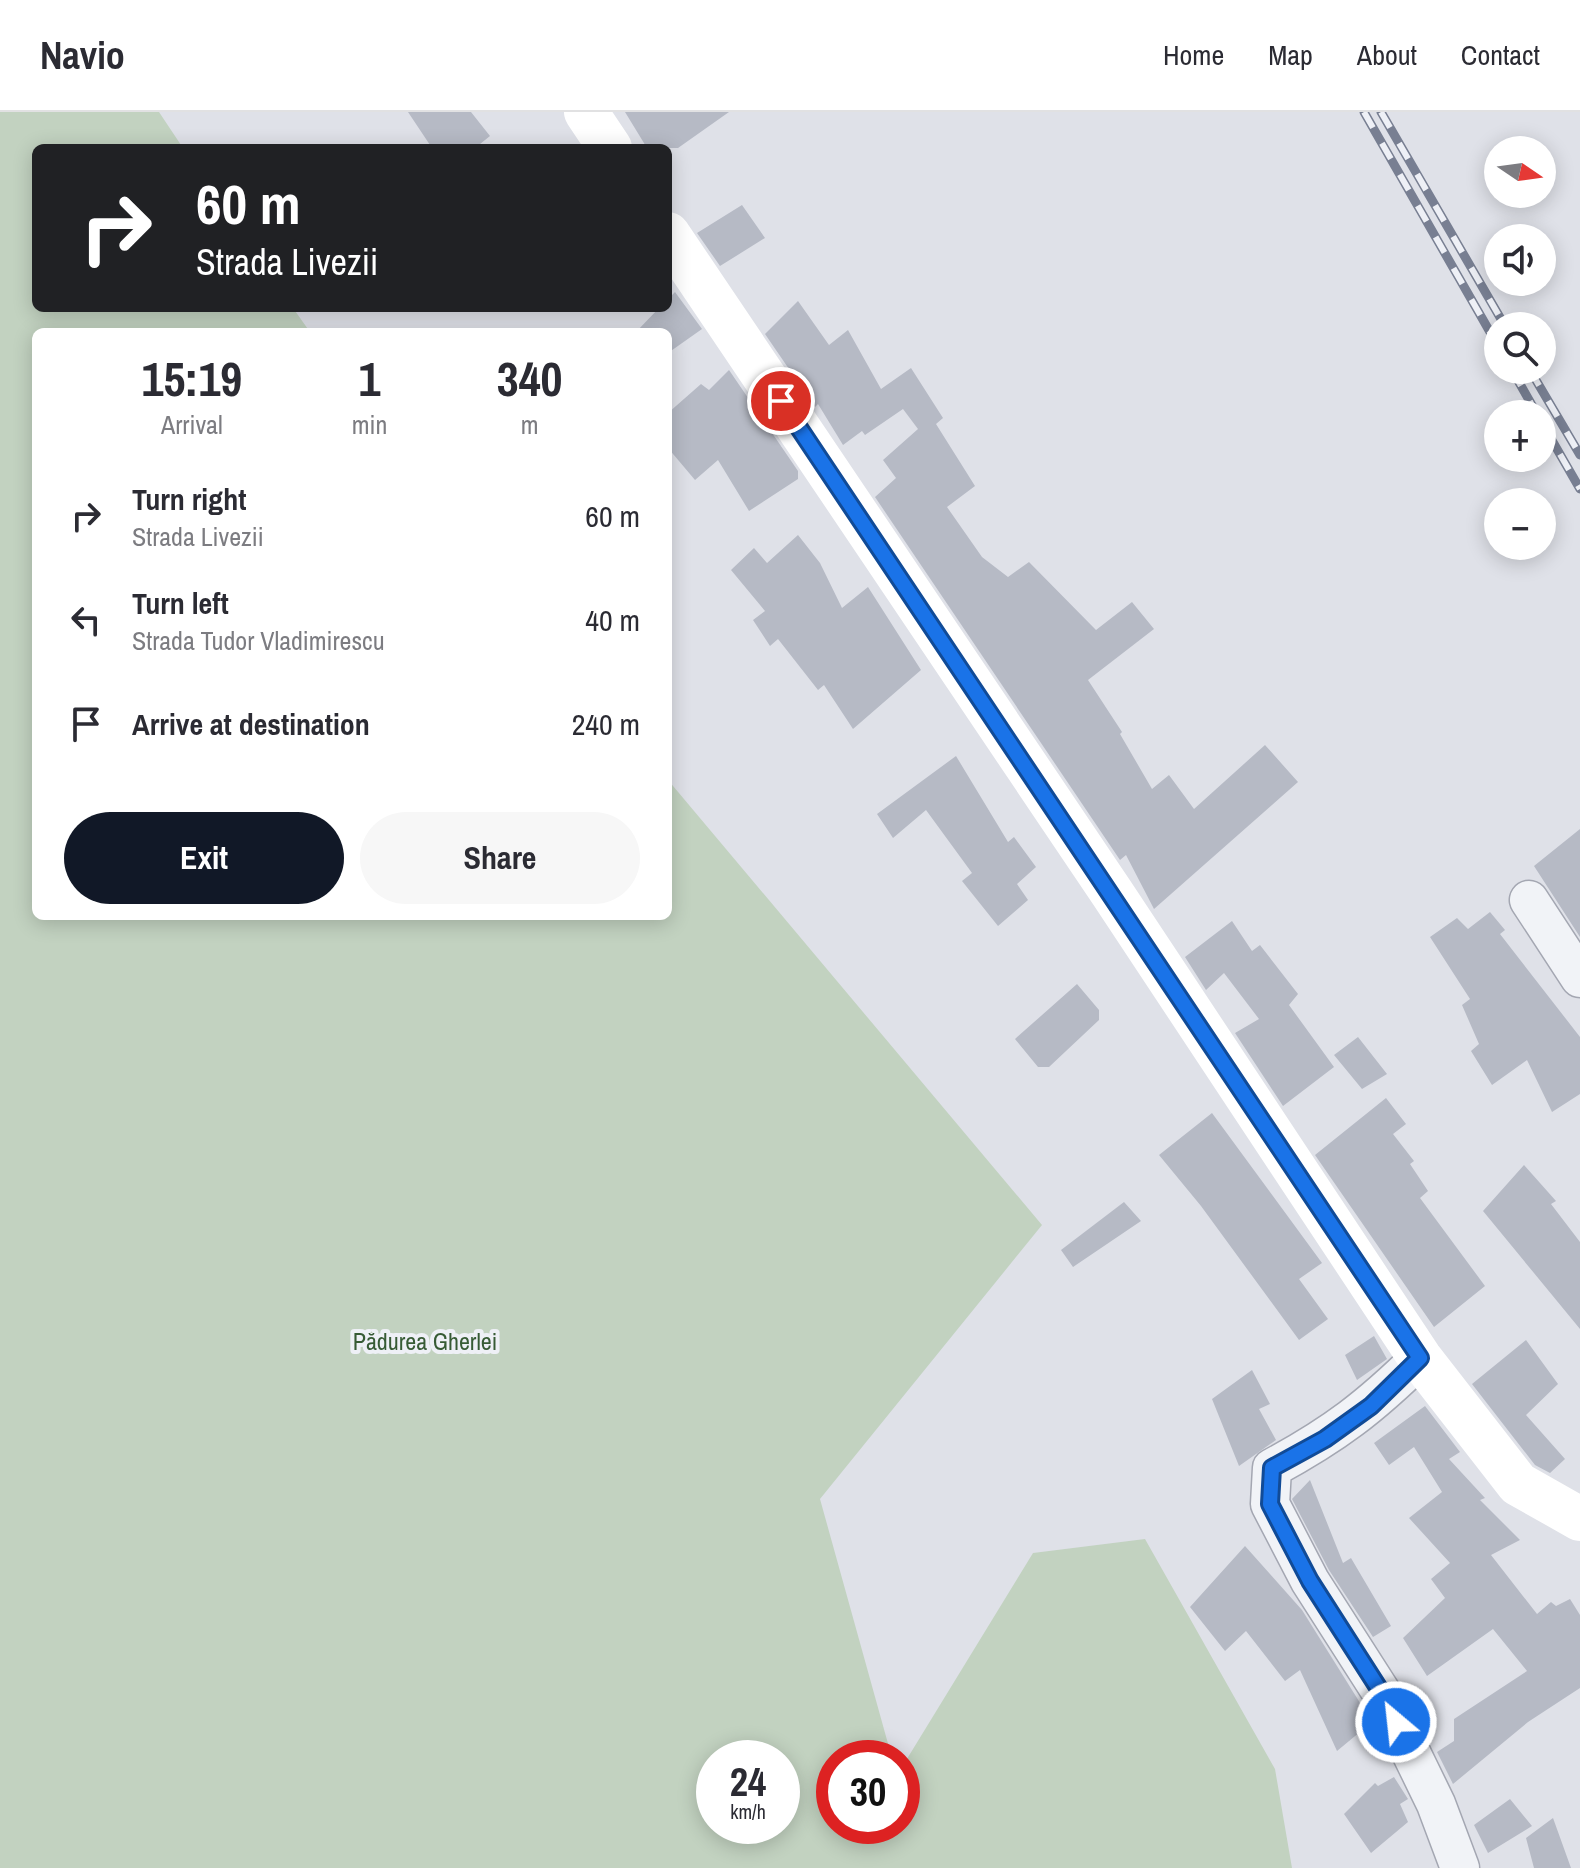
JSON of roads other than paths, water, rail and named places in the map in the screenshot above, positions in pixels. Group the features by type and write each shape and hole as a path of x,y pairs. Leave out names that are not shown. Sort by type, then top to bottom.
{"street":[{"path":"586,112 607,144"},
{"path":"672,240 1112,893 1420,1358 1518,1484 1580,1519"},
{"path":"1529,900 1580,978"},
{"path":"1420,1358 1371,1406 1325,1439 1272,1468 1270,1504 1310,1581 1383,1695 1436,1804 1460,1868"}],"railway":[{"path":"1364,112 1484,322"},
{"path":"1381,112 1497,312"},
{"path":"1520,384 1529,400"},
{"path":"1538,384 1580,455"},
{"path":"1556,447 1580,489"}],"park label":[{"name":"Pădurea Gherlei","path":"425,1342"}]}
